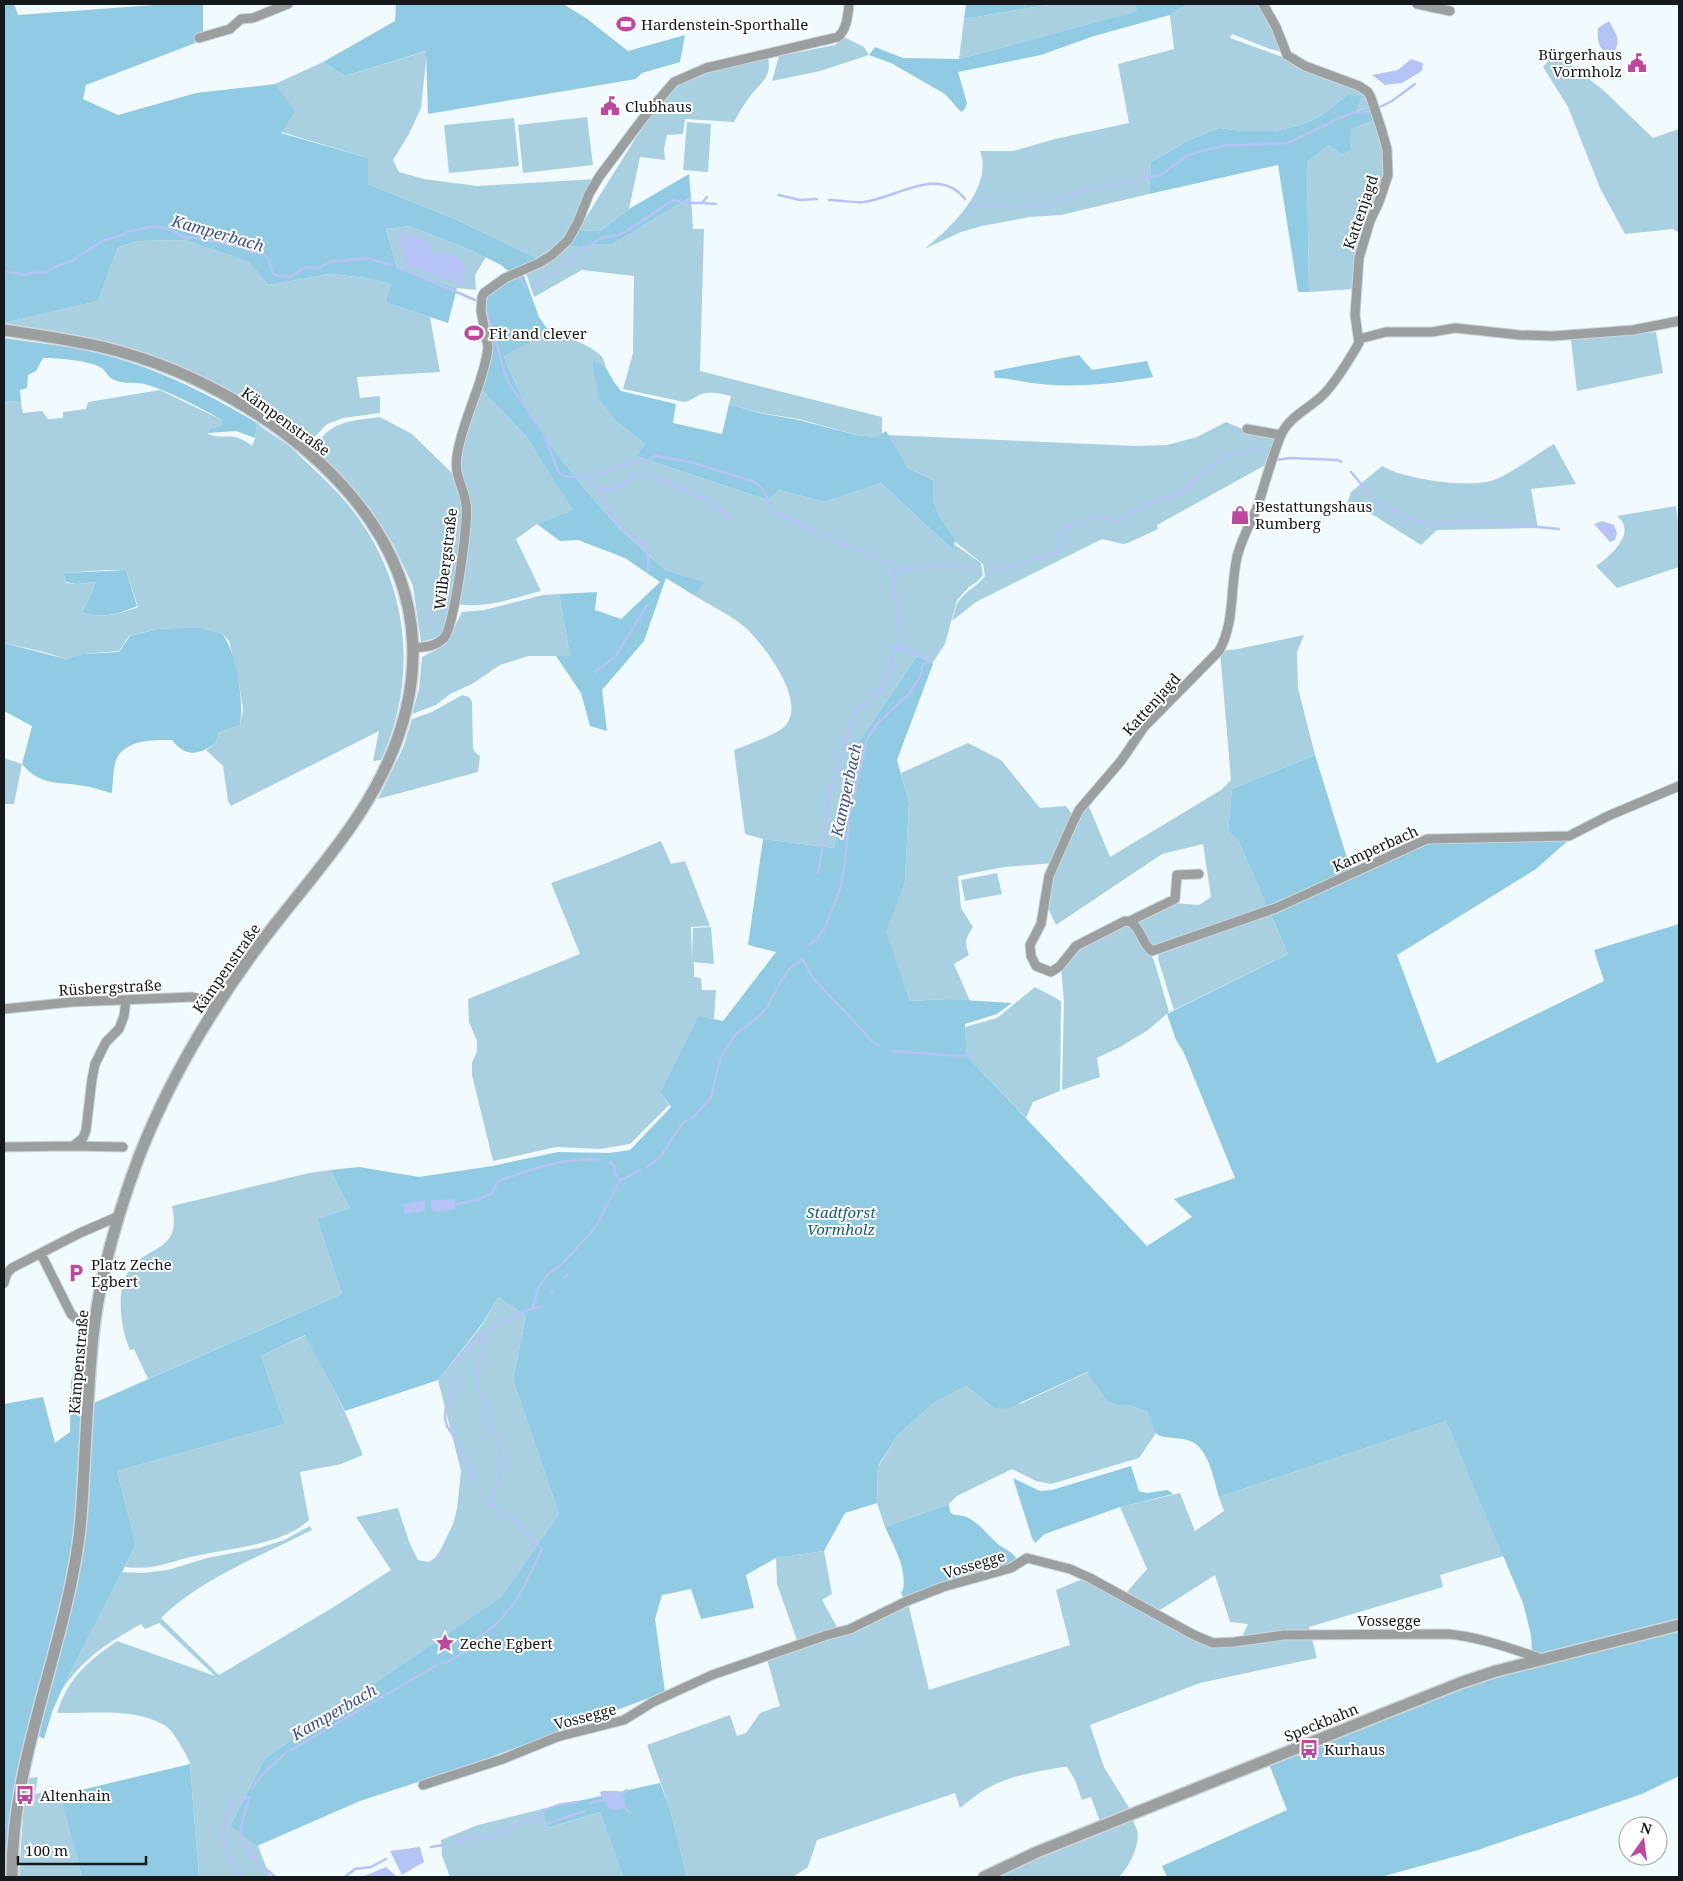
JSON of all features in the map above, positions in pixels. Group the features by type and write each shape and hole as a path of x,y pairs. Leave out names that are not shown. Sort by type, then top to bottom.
{"street":[{"path":"199,38 230,29 241,20 253,18 288,4"},
{"name":"Wilbergstraße","path":"413,648 434,646 446,637 454,609 467,517 465,499 456,474 456,467 461,436 487,354 488,347 480,305 484,293 505,278 552,255 568,240 599,177 644,117 674,82 706,68 838,37 843,33 849,4"},
{"name":"Kattenjagd","path":"1130,921 1117,924 1082,942 1070,952 1060,966 1051,972 1036,966 1030,945 1041,924 1049,876 1079,810 1121,760 1144,727 1213,657 1222,645 1228,621 1239,548 1256,508 1281,435 1300,413 1325,393 1359,343 1355,315 1359,258 1370,221 1388,176 1387,149 1375,107 1368,92 1359,86 1305,66 1287,55 1276,27 1263,4"},
{"path":"1417,4 1450,11"},
{"path":"1359,339 1386,332 1432,332 1455,328 1520,335 1553,336 1626,330 1679,321"},
{"name":"Kämpenstraße","path":"4,330 110,349 162,366 222,393 291,439 337,480 360,506 383,540 405,592 410,615 413,648 413,670 405,718 389,761 376,787 338,845 257,947 215,1008 194,1043 141,1151 119,1216 105,1266 94,1334 79,1542 70,1587 24,1767 17,1810 12,1856 12,1877"},
{"path":"1247,429 1281,435"},
{"name":"Kamperbach","path":"1130,921 1147,948 1152,951 1276,908 1427,839 1569,836 1608,816 1679,786"},
{"path":"1130,921 1175,899 1177,875 1199,874"},
{"name":"Rüsbergstraße","path":"4,1009 72,1002 192,997 201,999 215,1008"},
{"path":"73,1146 83,1138 86,1130 92,1079 96,1064 106,1042 119,1029 124,1016 126,1000"},
{"path":"4,1147 124,1147"},
{"path":"4,1283 7,1273 12,1268 80,1233 119,1216"},
{"path":"41,1254 71,1314 94,1334"},
{"name":"Vossegge","path":"423,1784 503,1760 557,1737 624,1720 652,1702 712,1675 827,1635 850,1630 907,1601 943,1587 1011,1568 1027,1558 1070,1569 1090,1578 1194,1635 1213,1643 1284,1635 1448,1634 1462,1635 1500,1645 1545,1660"},
{"name":"Speckbahn","path":"984,1877 1037,1852 1460,1683 1496,1671 1679,1625"}],"shaded area":[{"path":"1053,4 1135,4 1139,11 959,59 964,19"},
{"path":"1188,4 1260,4 1283,52 1232,34 1230,38 1296,62 1366,92 1372,107 1356,111 1347,95 1319,117 1300,125 1274,131 1243,131 1219,128 1189,140 1151,162 1149,194 1061,215 1030,217 982,226 961,232 924,249 957,219 975,193 981,179 983,165 980,151 1013,151 1055,139 1129,123 1118,64 1174,49 1170,15"},
{"path":"1609,21 1618,40 1614,52 1605,51 1598,41 1598,28"},
{"path":"844,37 864,47 869,55 820,71 772,81 779,56 835,45"},
{"path":"427,51 421,108 409,134 393,160 399,172 424,179 477,186 596,179 566,239 541,260 455,219 368,184 368,158 281,132 275,84 323,62 345,76"},
{"path":"1555,52 1603,90 1653,138 1679,129 1679,233 1673,229 1625,234 1600,188 1568,107 1543,67"},
{"path":"768,57 769,69 765,78 751,95 734,122 685,119 683,134 667,135 664,149 665,160 640,157 629,209 600,231 578,230 647,120 676,84 704,72"},
{"path":"1411,59 1423,63 1422,71 1402,83 1385,85 1372,75 1398,70"},
{"path":"587,117 593,165 523,173 518,125"},
{"path":"514,118 519,166 449,173 444,125"},
{"path":"1376,119 1387,164 1354,289 1309,292 1307,162 1329,145 1342,155 1350,151 1350,130"},
{"path":"687,122 711,124 708,172 683,170"},
{"path":"691,197 693,229 704,229 700,371 882,417 882,434 877,437 856,435 799,419 760,413 729,404 731,396 721,394 706,393 684,402 623,389 633,353 634,276 582,270 534,297 526,273 566,246 581,247 596,244 613,244"},
{"path":"409,226 486,257 475,275 476,290 457,288 397,268 386,229"},
{"path":"403,232 429,241 432,243 432,251 439,255 442,251 459,258 464,264 464,282 460,284 405,264 399,237"},
{"path":"185,240 251,262 268,285 330,274 366,278 393,284 385,302 430,317 440,372 357,377 360,398 380,396 380,413 343,418 327,424 308,444 290,431 188,371 123,346 71,334 4,323 98,301 118,247 138,241"},
{"path":"546,327 584,345 602,357 606,368 592,361 617,422 645,444 636,456 768,500 779,490 825,502 881,483 953,550 954,544 981,563 983,575 957,600 945,644 932,664 917,656 852,752 834,848 763,839 745,834 734,750 767,737 783,728 790,718 791,705 788,691 782,676 755,637 729,615 695,596 704,582 665,570 620,529 551,446 525,404 504,357"},
{"path":"1656,332 1663,373 1577,391 1571,340"},
{"path":"481,389 526,436 574,510 537,524 516,539 541,591 500,602 468,605 457,604 470,516 459,467 461,452"},
{"path":"160,390 222,420 221,426 209,429 208,434 239,438 252,446 257,423 294,450 332,487 357,516 376,547 391,581 400,616 404,652 402,688 394,725 381,760 373,761 379,731 231,806 228,801 223,766 206,750 216,743 218,733 240,725 243,710 239,682 229,641 222,633 197,627 158,629 129,636 119,651 83,654 66,659 4,643 4,401 21,402 23,413 42,411 48,419 63,418 63,412 86,409 88,402","holes":["126,570 138,607 117,614 104,615 82,613 96,582 66,583 63,573"]},
{"path":"380,417 412,434 454,475 462,495 464,515 448,626 442,636 421,642 413,586 393,544 370,508 315,449 320,439 334,427 351,421"},
{"path":"1226,422 1249,432 1276,436 1269,463 1157,525 1158,529 1123,544 1102,539 976,602 952,621 958,602 985,576 983,564 954,541 955,539 940,517 933,500 933,480 908,468 888,435 1137,446 1167,445 1197,437"},
{"path":"1554,444 1576,484 1531,489 1538,528 1437,530 1421,545 1375,516 1347,504 1351,492 1382,466 1405,475 1435,481 1480,483 1498,479"},
{"path":"1676,506 1679,530 1679,567 1617,588 1596,566 1620,544 1623,537 1625,530 1623,523 1617,516"},
{"path":"1602,521 1614,525 1617,533 1615,540 1610,542 1594,524"},
{"path":"559,594 570,656 528,656 500,665 472,684 450,694 436,705 412,714 419,689 422,657 445,645 462,612 484,610 543,595"},
{"path":"1304,635 1297,652 1298,688 1315,755 1232,789 1228,831 1238,840 1268,908 1151,947 1135,922 1174,903 1199,905 1211,897 1203,844 1162,854 1056,925 1047,906 1049,882 1073,825 1088,804 1110,857 1221,790 1231,780 1220,651"},
{"path":"462,695 469,697 472,702 473,746 474,751 480,756 478,772 378,799 403,748 412,719 432,712"},
{"path":"968,743 1001,760 1040,808 1066,806 1074,817 1054,863 1004,867 958,876 961,908 973,927 966,940 969,955 954,964 970,1001 947,999 910,1001 885,932 905,882 909,802 901,773"},
{"path":"4,758 22,764 14,804 4,804"},
{"path":"661,841 671,864 685,861 710,926 691,927 692,958 693,928 711,927 714,964 691,962 694,963 694,977 701,978 702,990 716,990 714,1019 699,1017 660,1092 669,1105 630,1144 600,1149 556,1147 493,1161 472,1075 472,1063 477,1051 477,1041 469,1022 468,999 580,954 551,883"},
{"path":"997,873 1002,894 965,901 961,880"},
{"path":"1269,911 1288,954 1174,1010 1158,959 1159,951"},
{"path":"1124,924 1130,926 1154,960 1169,1012 1148,1030 1097,1058 1100,1077 1062,1090 1064,1002 1061,967 1072,952"},
{"path":"1035,987 1061,1001 1060,1091 1033,1102 1026,1118 967,1056 965,1027 997,1018"},
{"path":"330,1170 350,1208 317,1219 342,1294 148,1379 134,1349 130,1350 124,1332 121,1310 122,1288 129,1271 137,1262 168,1240 174,1221 172,1206 309,1173"},
{"path":"456,1199 455,1210 434,1212 431,1206 431,1200"},
{"path":"425,1200 426,1211 405,1214 403,1204"},
{"path":"498,1297 526,1316 513,1380 559,1514 503,1597 265,1758 230,1826 258,1846 272,1877 199,1877 190,1763 179,1742 168,1727 152,1719 126,1714 57,1713 73,1680 97,1656 117,1641 215,1676 159,1623 145,1629 141,1624 97,1652 79,1668 62,1690 122,1572 143,1573 168,1570 207,1558 259,1548 284,1540 310,1526 312,1530 213,1579 177,1604 161,1618 219,1675 332,1608 391,1570 356,1517 398,1508 410,1544 418,1560 429,1562 436,1557 453,1524 457,1509 461,1471 438,1380 482,1325"},
{"path":"306,1335 345,1412 363,1455 341,1464 300,1472 309,1520 286,1535 258,1544 190,1557 146,1568 125,1567 136,1545 117,1471 285,1424 261,1356"},
{"path":"1088,1372 1108,1402 1130,1405 1147,1412 1156,1433 1139,1458 1051,1484 1036,1481 1012,1469 957,1496 949,1504 885,1527 877,1503 878,1467 897,1436 932,1404 966,1386 995,1409 1022,1403"},
{"path":"1446,1421 1504,1556 1440,1575 1443,1587 1309,1627 1310,1632 1244,1638 1243,1634 1248,1624 1230,1622 1215,1575 1157,1612 1126,1593 1147,1569 1120,1507 1180,1493 1195,1531 1224,1511 1219,1497"},
{"path":"824,1551 832,1594 822,1600 838,1629 798,1643 777,1584 776,1558"},
{"path":"1085,1578 1209,1645 1311,1635 1317,1658 1200,1683 1090,1725 1104,1767 1131,1811 1100,1822 1091,1797 1082,1800 1075,1780 1067,1767 1062,1767 1004,1780 983,1791 960,1808 955,1793 817,1840 808,1867 793,1877 687,1877 671,1812 647,1745 730,1715 737,1736 746,1733 760,1713 780,1706 767,1659 908,1603 929,1690 1070,1645 1056,1590"},
{"path":"38,1777 35,1794 54,1790 60,1795 82,1877 19,1877 23,1814 29,1778"},
{"path":"602,1791 619,1791 624,1798 625,1806 616,1810 609,1808 600,1793"},
{"path":"542,1809 549,1828 600,1812 623,1877 450,1877 442,1856 441,1840 478,1825"},
{"path":"1132,1818 1138,1833 1138,1839 1129,1863 1119,1877 990,1877"},
{"path":"420,1847 424,1862 402,1875 390,1851"},
{"path":"386,1867 397,1877 362,1877"}],"green space":[{"path":"4,4 14,4 18,15 168,4 203,4 203,40 86,85 83,99 118,115 196,93 275,84 295,111 281,133 368,158 368,184 455,219 541,260 513,275 501,265 473,251 409,226 386,229 397,268 457,288 448,323 385,302 392,284 366,278 330,274 268,285 250,262 185,240 138,241 118,247 98,301 4,323"},
{"path":"396,4 563,4 586,18 628,51 685,35 680,62 642,73 636,79 428,114 426,51 345,76 323,62 395,21"},
{"path":"966,4 1053,4 964,19"},
{"path":"1135,4 1188,4 1170,15 1094,36 1041,55 958,72 967,103 965,109 961,112 945,94 891,63 869,55 875,47 903,58 959,59 1138,11"},
{"path":"1347,95 1361,96 1357,111 1372,107 1376,119 1350,130 1350,151 1342,155 1329,145 1307,162 1309,292 1298,292 1278,165 1149,194 1151,162 1189,140 1219,128 1243,131 1274,131 1300,125 1319,117"},
{"path":"689,174 691,197 613,244 596,244 581,247 566,246 578,230 600,231 629,209"},
{"path":"523,273 539,317 546,327 527,343 504,357 525,404 551,446 620,529 665,570 705,582 695,596 666,578 644,641 602,690 607,731 590,726 581,693 556,656 570,656 559,594 597,592 595,610 621,619 660,582 625,558 578,540 560,541 537,524 573,510 526,436 481,389 491,358 489,334 483,311 486,294"},
{"path":"4,338 103,354 149,369 215,399 257,423 255,438 236,431 208,433 209,429 221,426 222,420 167,392 144,384 127,383 112,379 100,367 72,360 43,358 36,371 28,375 27,388 20,390 21,402 4,401"},
{"path":"1079,355 1092,370 1147,361 1153,377 1083,385 1055,385 995,378 994,371"},
{"path":"592,360 606,368 621,391 676,404 673,423 722,434 729,404 759,413 799,420 856,435 877,437 886,431 908,468 933,480 933,500 940,517 955,539 953,550 881,483 825,502 779,490 768,500 636,456 645,444 617,422 599,399"},
{"path":"126,570 137,606 123,612 104,615 82,613 96,582 77,584 66,582 63,573"},
{"path":"197,627 222,633 232,653 240,690 240,725 218,733 216,743 198,752 192,753 182,750 172,740 142,742 128,747 117,758 112,793 43,780 22,764 32,726 4,711 4,643 66,659 83,654 119,652 130,636 158,629"},
{"name":"Stadtforst Vormholz","path":"917,656 933,664 897,760 909,802 905,882 886,932 910,1001 947,999 1012,1003 997,1014 965,1024 967,1056 1147,1246 1192,1217 1174,1199 1235,1178 1184,1053 1176,1040 1167,1014 1288,954 1238,840 1228,831 1232,789 1315,755 1352,874 1428,840 1571,838 1536,869 1397,955 1437,1063 1604,981 1594,950 1679,924 1679,1776 1642,1794 1475,1851 1381,1877 1167,1877 1162,1866 1287,1810 1269,1764 1451,1691 1533,1666 1531,1635 1523,1603 1446,1421 1219,1497 1209,1464 1199,1447 1188,1440 1164,1437 1156,1433 1147,1412 1130,1405 1118,1405 1108,1402 1087,1372 1009,1408 995,1409 966,1386 932,1404 897,1436 878,1466 877,1503 845,1513 824,1551 776,1558 746,1575 754,1608 701,1619 691,1589 662,1595 655,1619 665,1692 470,1765 360,1801 257,1846 230,1826 265,1758 502,1597 559,1514 513,1380 526,1316 498,1297 482,1324 438,1380 345,1411 305,1335 261,1356 285,1424 117,1471 136,1545 64,1685 52,1712 44,1739 37,1735 86,1499 94,1403 342,1294 317,1219 350,1208 330,1170 359,1167 419,1177 492,1166 558,1152 609,1153 630,1150 671,1107 660,1092 699,1016 723,1021 776,952 748,945 763,839 834,848 852,752"},
{"path":"80,1327 90,1336 75,1548 32,1725 18,1768 11,1808 7,1877 4,1877 4,1404 43,1397 55,1443 70,1432 71,1382 78,1350"},
{"path":"1131,1466 1139,1491 1147,1493 1168,1490 1173,1494 1120,1507 1045,1534 1035,1543 1013,1478 1040,1491 1052,1490"},
{"path":"949,1504 950,1512 954,1515 967,1517 973,1521 1016,1558 1013,1564 904,1600 901,1592 904,1582 901,1566 885,1527"},
{"path":"190,1764 199,1877 82,1877 60,1795"},
{"path":"660,1783 671,1812 687,1877 623,1877 600,1812 548,1828 542,1809"}],"waterway":[{"path":"1380,107 1392,101 1415,84"},
{"path":"971,204 985,207 1036,207 1052,203 1084,190 1161,175 1186,156 1205,150 1222,146 1288,143 1335,119 1351,113 1373,111"},
{"path":"829,200 864,202 930,184 954,189 965,199"},
{"path":"779,195 800,200 817,199"},
{"path":"534,284 572,261 571,256 601,238 616,236 625,232 673,200 685,203 702,203 707,197"},
{"path":"702,203 716,204"},
{"name":"Kamperbach","path":"4,271 26,275 34,272 45,273 59,265 72,261 102,241 127,232 155,226 172,230 185,238 191,237 261,253 268,258 273,273 278,276 290,277 306,267 318,268 329,262 368,258 391,265"},
{"name":"Kamperbach","path":"398,267 475,300"},
{"path":"516,277 520,277 525,288"},
{"name":"Kamperbach","path":"485,308 509,383 544,434 558,471 564,476 572,477 606,472 639,460 646,461 655,456 691,462 755,482 763,489 772,509"},
{"path":"993,569 1002,569 1058,552 1064,533 1069,528 1081,522 1107,516 1111,517 1115,522 1147,505 1175,495 1188,488 1200,475 1223,458 1252,450 1270,452"},
{"path":"1276,460 1290,458 1338,460 1341,462"},
{"path":"1351,472 1375,500 1411,519 1436,524 1476,521 1559,529"},
{"path":"601,490 621,487 640,473 666,482"},
{"path":"586,475 602,492 614,520 643,545 647,552 648,571"},
{"path":"669,484 702,497 716,506 730,519"},
{"name":"Kamperbach","path":"773,512 890,564 894,570 900,638"},
{"path":"894,570 921,567 969,567"},
{"path":"971,569 979,572"},
{"path":"595,672 616,656 647,605"},
{"name":"Kamperbach","path":"809,945 817,939 825,927 840,890 845,863 849,817 867,739 877,724 909,694 921,675 922,666 928,662 916,652 899,648 900,642"},
{"path":"818,873 832,785 854,715 884,686 890,670 894,647 899,648"},
{"name":"Kamperbach","path":"647,1167 660,1157 683,1123 695,1116 711,1097 720,1059 726,1048 735,1035 759,1016 767,1007 781,981 791,967 802,958 813,978 874,1043 879,1045"},
{"path":"890,1051 958,1056 975,1055"},
{"path":"457,1204 477,1200 492,1193 498,1181 536,1168 574,1160 601,1160"},
{"path":"610,1162 615,1167 614,1172 619,1179"},
{"name":"Kamperbach","path":"441,1662 446,1663 467,1650 465,1646 488,1631 500,1620 519,1595 542,1549 514,1520 504,1515 490,1500 498,1486 501,1469 500,1442 488,1419 485,1403 478,1387 477,1375 482,1355 484,1333 503,1321 533,1308 538,1288 548,1274 561,1265 596,1227 620,1180 640,1170"},
{"path":"565,1277 568,1274"},
{"path":"551,1294 553,1290"},
{"path":"533,1308 542,1307"},
{"path":"475,1481 458,1443 447,1426 445,1418 446,1404 453,1394 456,1384 456,1361 484,1333"},
{"name":"Kamperbach","path":"252,1789 263,1774 286,1753 437,1665"},
{"path":"622,1794 627,1790"},
{"name":"Kamperbach","path":"250,1797 242,1820 241,1836 247,1850 275,1877"},
{"path":"243,1877 230,1859 224,1844 223,1834 231,1803 250,1797"},
{"path":"590,1803 603,1800"},
{"path":"536,1819 549,1808 577,1802"},
{"path":"624,1807 630,1813"},
{"path":"455,1843 471,1837 498,1835 527,1820 546,1824 585,1811"},
{"path":"431,1847 448,1844"},
{"path":"345,1877 355,1869 371,1867 386,1859"}],"place":[{"name":"Hardenstein-Sporthalle","path":"626,24"},
{"name":"Bürgerhaus Vormholz","path":"1637,63"},
{"name":"Clubhaus","path":"610,106"},
{"name":"Fit and clever","path":"474,333"},
{"name":"Bestattungshaus Rumberg","path":"1240,515"},
{"name":"Platz Zeche Egbert","path":"76,1273"},
{"name":"Zeche Egbert","path":"445,1643"},
{"name":"Kurhaus","path":"1309,1749"},
{"name":"Altenhain","path":"25,1795"}]}
